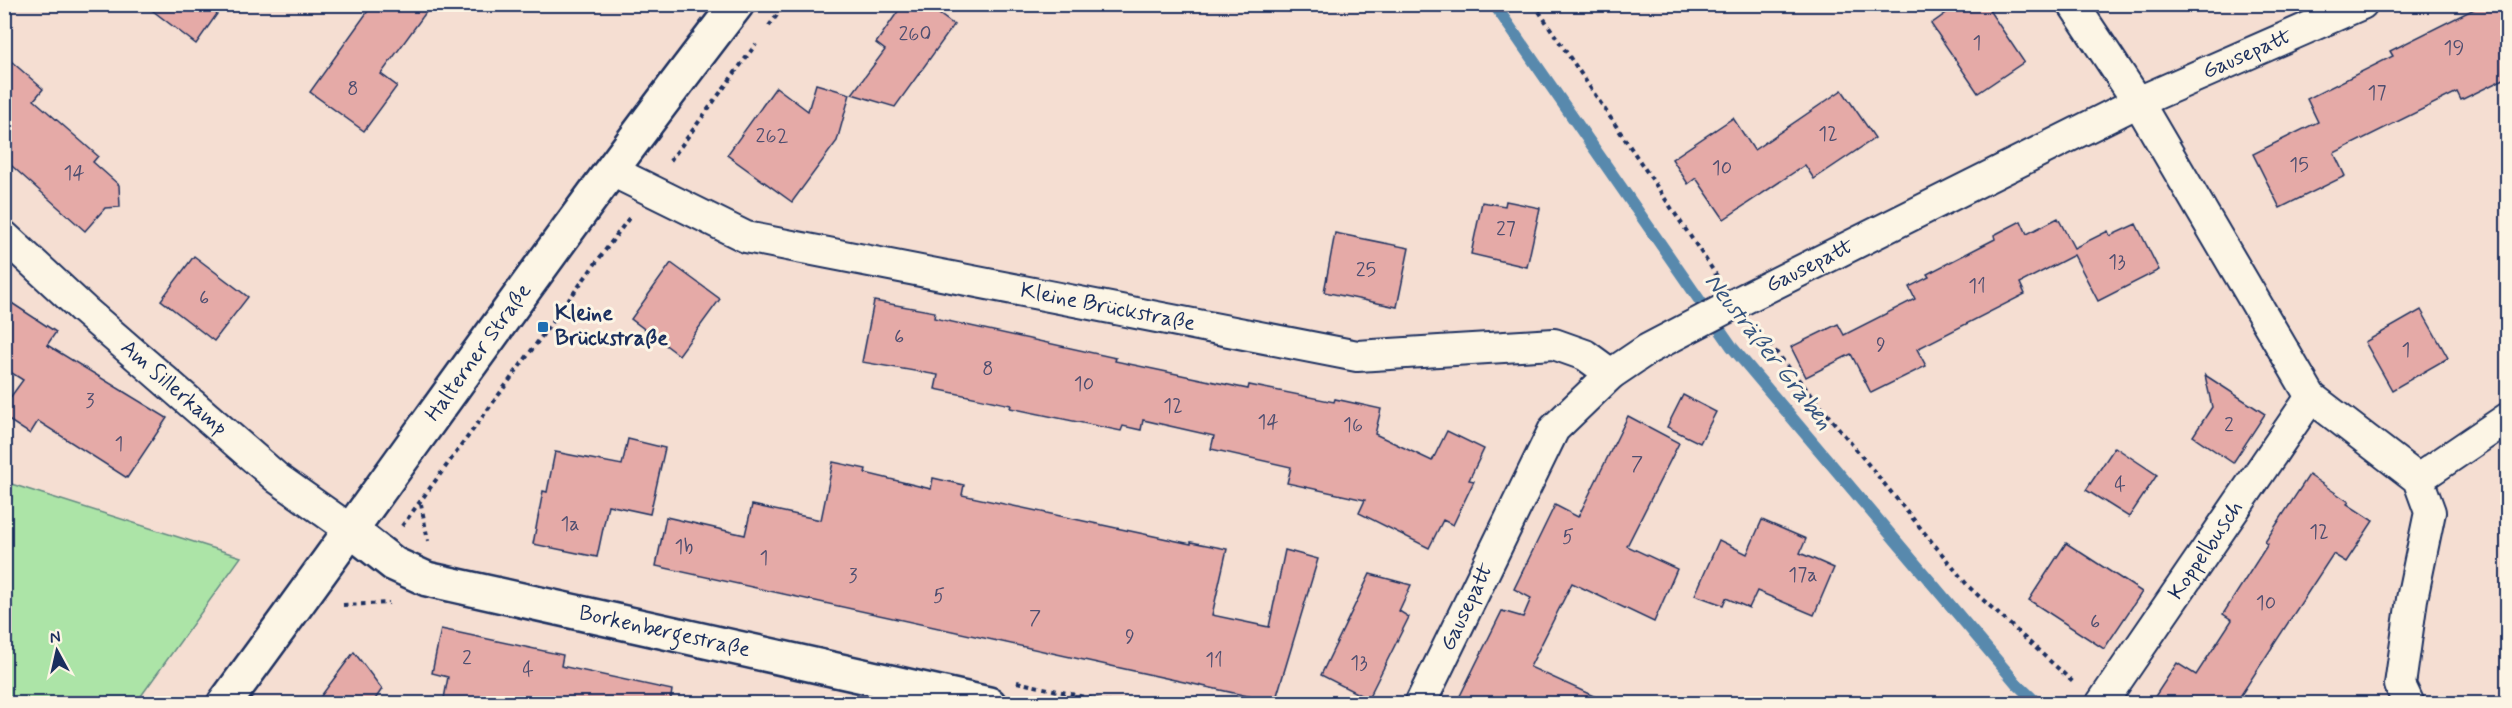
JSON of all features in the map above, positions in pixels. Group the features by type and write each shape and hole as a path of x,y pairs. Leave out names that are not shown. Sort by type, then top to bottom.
{"main road":[{"name":"Halterner Straße","path":"224,704 352,531 647,121 737,4"},
{"name":"Borkenbergestraße","path":"352,531 394,564 427,579 989,704"}],"street":[{"path":"2073,4 2138,102 2311,397 2418,478 2430,512 2412,599 2400,685 2409,704"},
{"name":"Gausepatt","path":"1420,704 1554,429 1611,374 1648,349 1732,305 2138,102 2362,4"},
{"name":"Kleine Brückstraße","path":"612,171 746,237 1357,356 1554,344 1585,355 1611,374"},
{"name":"Am Sillerkamp","path":"4,236 84,310 277,478 352,531"},
{"name":"Koppelbusch","path":"2090,696 2311,397"},
{"path":"2418,478 2508,418"}],"path":[{"path":"764,32 784,4"},
{"path":"1534,4 1732,305 1969,587 2090,696"},
{"path":"380,553 421,503 758,42"}],"green space":[{"path":"5,482 241,557 136,703 5,703"}],"building":[{"path":"144,4 224,4 196,44"},
{"path":"373,4 432,4 381,74 397,86 364,131 310,92"},
{"path":"903,4 925,4 954,25 895,107 852,94 885,50 876,43"},
{"path":"1959,4 1985,4 2024,62 1978,93 1931,24"},
{"path":"2484,4 2508,4 2508,77 2461,100 2457,92 2334,153 2345,176 2280,208 2253,154 2318,122 2307,99 2393,56 2390,51"},
{"path":"4,55 43,89 34,100 98,156 93,162 119,185 120,207 105,208 85,231 4,159"},
{"path":"816,84 850,94 837,141 792,202 727,155 776,87 808,111"},
{"path":"1842,90 1875,138 1814,179 1805,165 1724,219 1696,178 1688,184 1672,159 1733,118 1754,150"},
{"path":"1506,201 1540,208 1527,267 1471,254 1482,202 1505,206"},
{"path":"2058,218 2074,248 2108,231 2110,236 2136,224 2159,270 2098,301 2074,255 2020,283 2025,294 1917,349 1926,366 1871,393 1851,354 1806,377 1791,347 1838,324 1844,335 1915,299 1909,287 1929,277 1927,274 1995,239 1994,235 2021,221 2027,234"},
{"path":"1335,233 1409,248 1397,307 1324,292"},
{"path":"194,256 248,297 214,341 161,300"},
{"path":"671,263 720,299 679,355 631,319"},
{"path":"4,298 56,332 47,345 167,418 127,478 38,421 30,434 4,417 4,406 23,380 4,368"},
{"path":"874,301 935,312 934,318 1116,358 1115,361 1248,389 1249,385 1381,409 1375,434 1432,461 1447,431 1484,449 1469,480 1474,481 1453,525 1443,520 1429,548 1359,513 1365,500 1287,483 1291,467 1211,449 1214,436 1143,420 1141,430 1123,426 1121,431 1010,408 1011,405 935,389 938,375 862,362"},
{"path":"2421,310 2448,358 2392,390 2365,342"},
{"path":"2205,375 2265,414 2233,463 2193,436 2212,407"},
{"path":"1683,395 1716,412 1700,443 1667,427"},
{"path":"1628,416 1679,443 1627,546 1677,569 1654,622 1572,583 1530,667 1611,704 1456,704 1502,611 1523,617 1531,598 1514,589 1555,505 1578,517"},
{"path":"628,439 665,448 650,514 608,505 597,557 533,544 543,491 547,492 555,452 622,465"},
{"path":"2115,447 2157,475 2129,517 2086,490"},
{"path":"833,462 866,469 865,473 931,489 933,478 964,485 962,495 1191,544 1191,542 1227,549 1212,615 1269,627 1285,550 1318,559 1275,702 656,566 666,517 745,535 752,505 821,520"},
{"path":"2309,475 2373,521 2346,562 2333,554 2237,701 2241,704 2150,704 2177,663 2196,675 2232,620 2223,614 2268,544 2265,542"},
{"path":"1762,520 1806,539 1800,553 1834,568 1814,615 1757,591 1749,608 1726,598 1723,605 1695,595 1719,540 1747,554"},
{"path":"2066,543 2142,592 2104,649 2029,600"},
{"path":"1370,574 1411,585 1399,611 1409,617 1368,699 1321,675"},
{"path":"441,629 563,655 561,666 672,690 670,704 443,704 448,677 432,673"},
{"path":"354,652 382,689 372,704 315,704"}],"waterway":[{"name":"Neusträßer Graben","path":"1494,4 1732,347 2017,684 2038,704"}],"place":[{"name":"Kleine Brückstraße","path":"543,327"}]}
